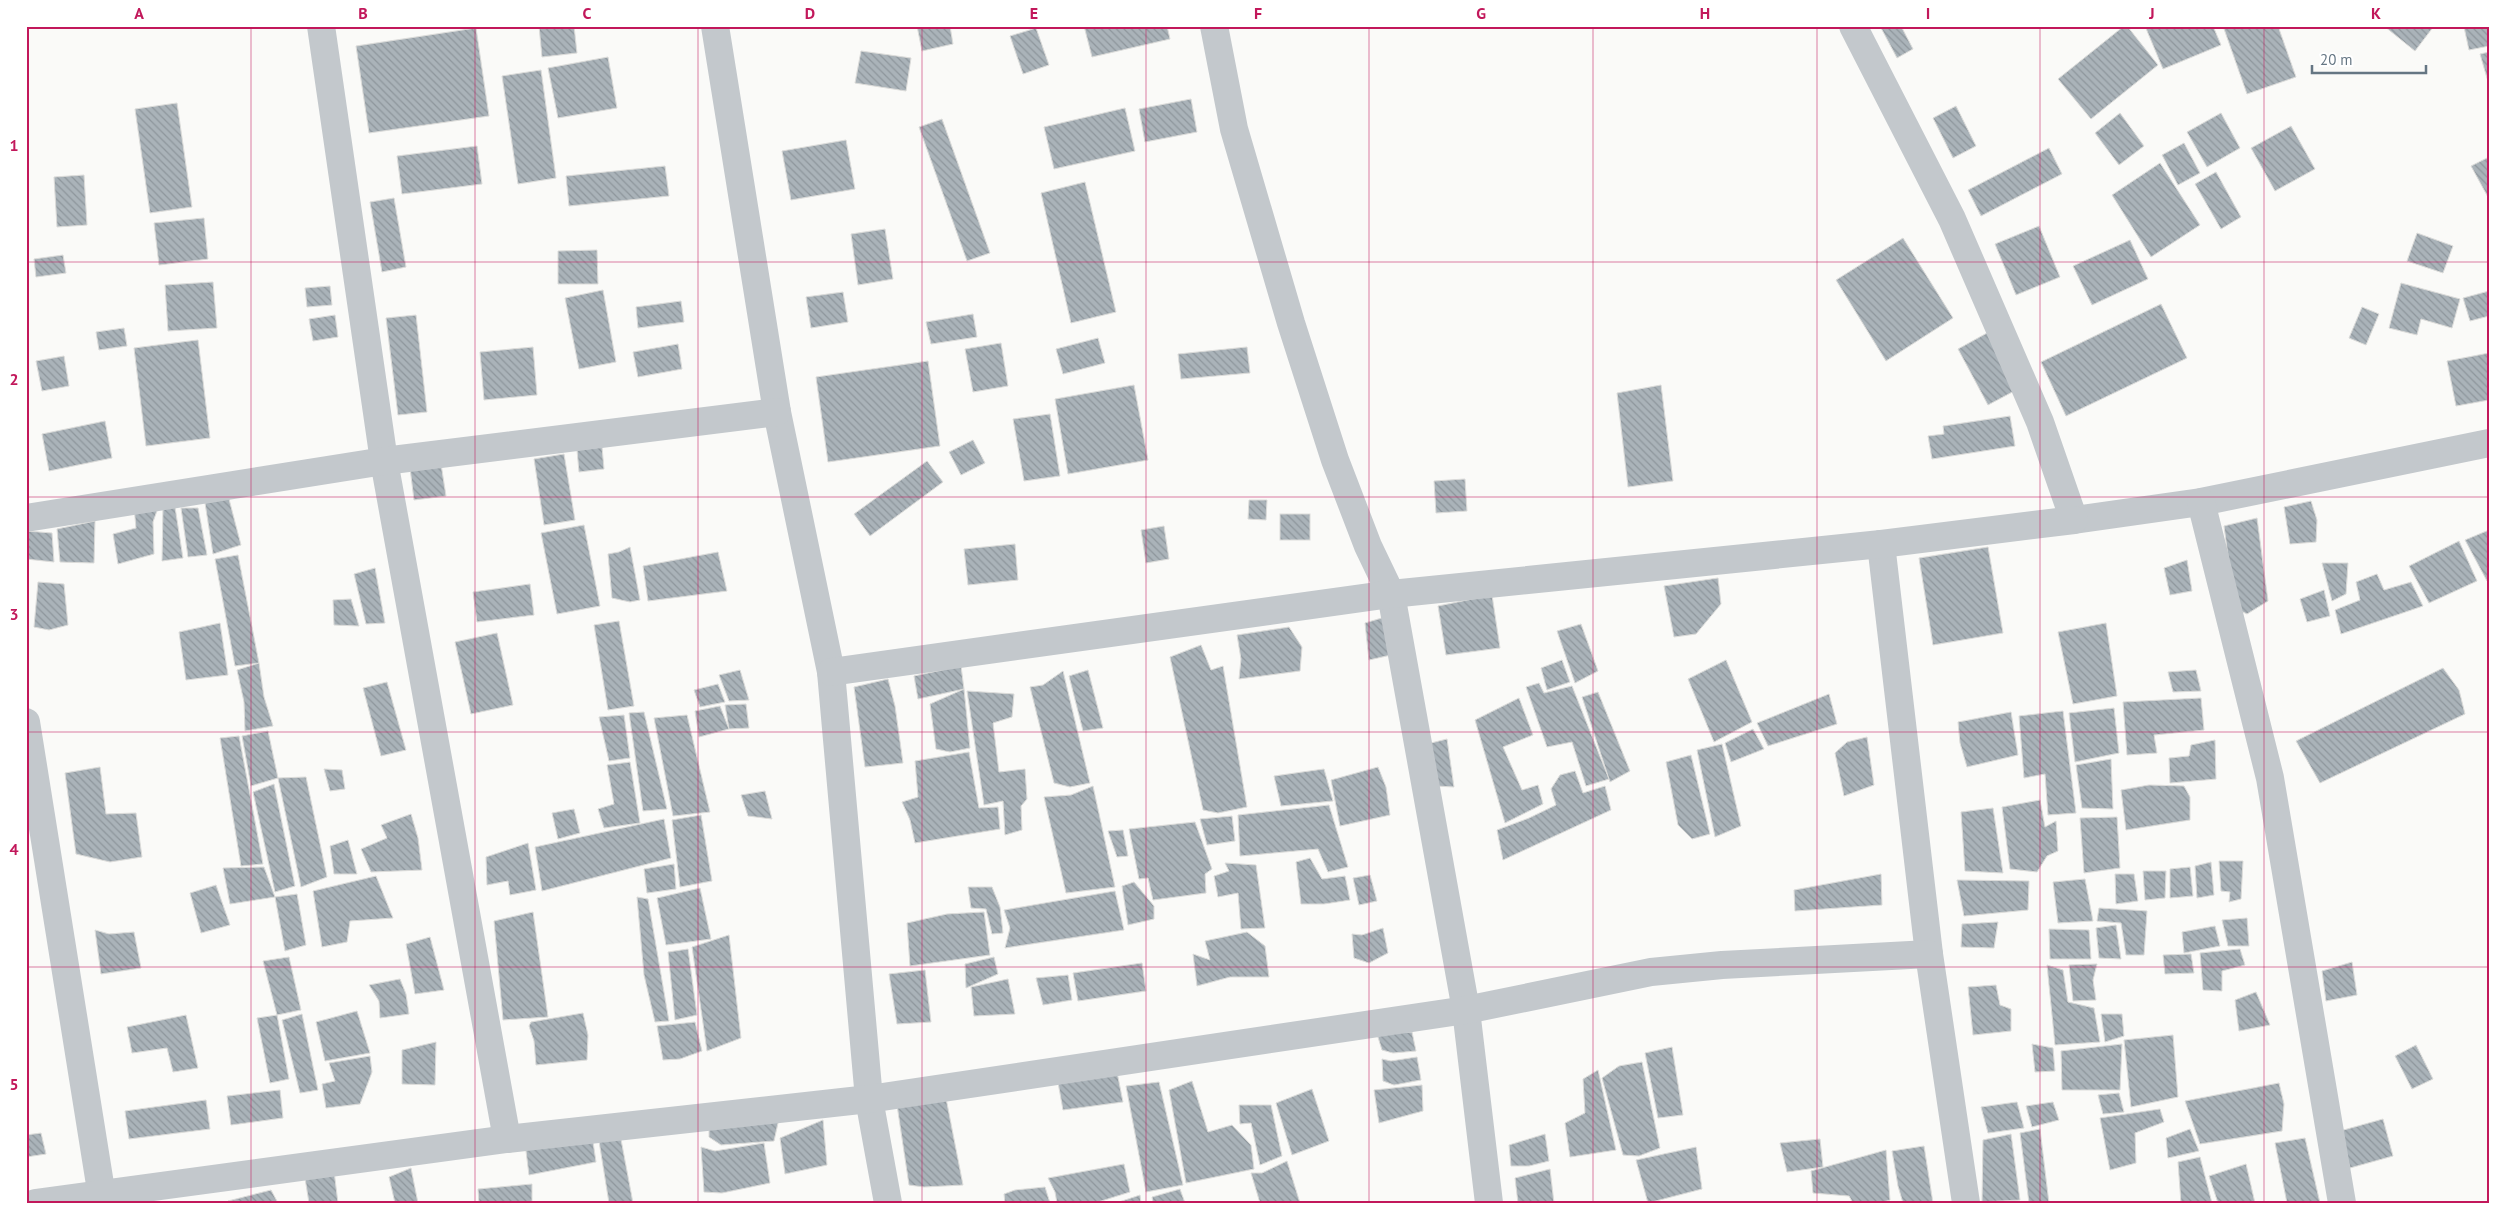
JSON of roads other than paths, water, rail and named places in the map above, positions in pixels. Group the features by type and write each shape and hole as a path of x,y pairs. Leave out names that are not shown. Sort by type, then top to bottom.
{"street":[{"path":"321,26 384,461 507,1139"},
{"path":"715,26 777,412 831,672 869,1099 888,1203"},
{"path":"1214,26 1234,129 1291,323 1335,460 1368,546 1391,594 1466,1010 1489,1203"},
{"path":"1852,26 1952,219 2040,422 2074,520"},
{"path":"26,518 384,461 777,412"},
{"path":"831,672 1391,594 1881,544 2074,520 2201,502 2489,443"},
{"path":"2201,502 2270,778 2342,1203"},
{"path":"1881,544 1928,954 1966,1203"},
{"path":"26,722 102,1197"},
{"path":"35,1203 102,1197 507,1139 869,1099 1466,1010 1651,972 1722,964 1928,954"}]}
